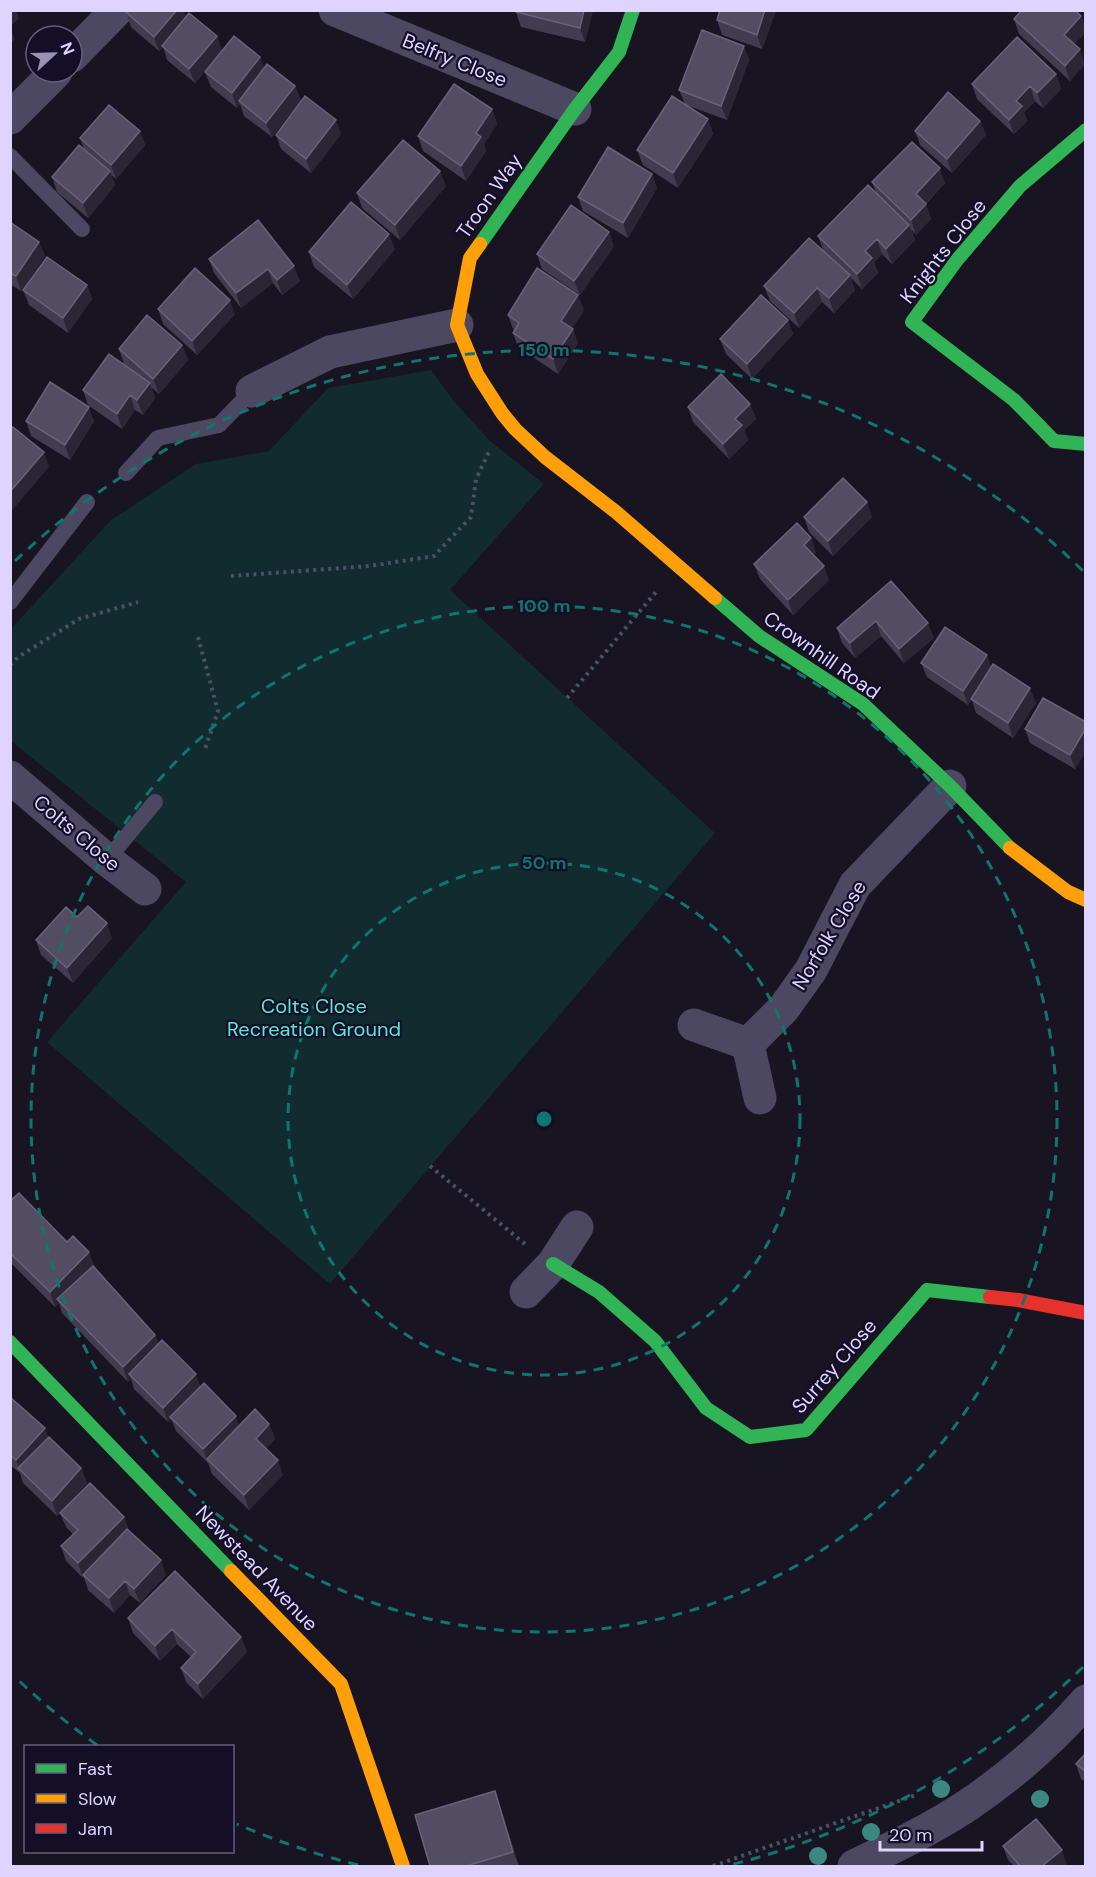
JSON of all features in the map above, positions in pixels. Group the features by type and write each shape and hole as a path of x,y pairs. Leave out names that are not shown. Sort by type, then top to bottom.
{"street":[{"path":"84,44 117,10"},
{"name":"Belfry Close","path":"335,10 575,109"},
{"name":"Troon Way","path":"457,325 470,258 575,109 619,52 633,10"},
{"path":"10,118 44,84"},
{"name":"Knights Close","path":"1086,130 1020,186 957,260 912,322 1014,400 1054,441 1086,444"},
{"path":"252,391 330,352 457,325 477,374 515,429"},
{"name":"Crownhill Road","path":"515,429 545,457 616,512 759,636 863,704 950,786 1007,845 1068,892 1086,900"},
{"name":"Colts Close","path":"10,777 107,860 145,889"},
{"name":"Norfolk Close","path":"748,1044 784,1008 811,970 855,885 950,786"},
{"path":"694,1025 748,1044 760,1098"},
{"path":"526,1293 554,1264 577,1227"},
{"name":"Surrey Close","path":"554,1264 599,1292 655,1341 706,1408 750,1437 806,1430 927,1290 1018,1300 1086,1313"},
{"name":"Newstead Avenue","path":"10,1342 341,1684 403,1866"},
{"path":"854,1866 900,1844 968,1806 1033,1756 1086,1701"}],"lane":[{"path":"10,156 82,229"},
{"path":"126,473 158,438 219,425 252,391"},
{"path":"10,602 87,502"},
{"path":"107,860 155,802"}],"path":[{"path":"231,576 370,566 434,555 471,517 476,479 488,454 515,429"},
{"path":"567,698 677,566"},
{"path":"10,665 18,657 79,619 138,602"},
{"path":"198,637 218,711 205,749"},
{"path":"430,1166 539,1255 554,1264"},
{"path":"713,1866 916,1794"}],"green space":[{"name":"Colts Close Recreation Ground","path":"431,370 453,400 490,441 544,484 450,590 715,833 330,1284 47,1042 186,882 11,741 10,630 111,520 196,464 269,451 328,388"}],"building":[{"path":"127,10 177,10 154,37 126,12"},
{"path":"516,10 584,10 580,28 516,12"},
{"path":"720,10 765,10 757,35 717,20"},
{"path":"1022,10 1075,10 1081,16 1064,35 1080,49 1065,66 1014,19"},
{"path":"189,13 217,36 189,69 162,46"},
{"path":"702,30 744,46 721,106 679,90"},
{"path":"234,36 260,57 232,93 205,72"},
{"path":"1017,37 1056,74 1037,93 1030,86 1016,101 1022,106 1009,120 972,84"},
{"path":"267,64 295,86 266,123 239,101"},
{"path":"454,84 492,109 476,133 481,137 461,166 418,136"},
{"path":"948,92 980,121 947,159 915,131"},
{"path":"305,96 336,120 306,159 276,135"},
{"path":"672,96 708,119 673,173 637,150"},
{"path":"109,105 140,131 111,165 80,138"},
{"path":"403,140 440,171 395,225 357,193"},
{"path":"912,142 940,168 916,194 926,204 911,220 872,182"},
{"path":"79,145 110,171 83,203 52,177"},
{"path":"608,147 652,174 623,223 578,197"},
{"path":"868,185 909,225 886,249 877,239 865,251 872,258 857,274 818,236"},
{"path":"351,202 389,234 347,285 309,252"},
{"path":"571,205 609,232 574,281 537,254"},
{"path":"258,220 294,266 277,280 268,269 236,293 209,259"},
{"path":"10,222 39,242 16,276 10,273"},
{"path":"809,238 850,275 829,298 817,288 794,313 764,286"},
{"path":"47,257 87,285 63,318 23,290"},
{"path":"195,268 230,300 192,341 158,309"},
{"path":"537,268 578,295 561,321 573,329 553,359 513,333 519,323 508,315"},
{"path":"761,295 788,320 747,364 720,339"},
{"path":"147,315 182,345 153,379 119,349"},
{"path":"109,354 150,383 137,400 130,395 117,414 83,390"},
{"path":"721,374 750,404 735,419 742,425 723,444 688,407"},
{"path":"50,382 89,407 65,445 26,421"},
{"path":"13,427 44,452 10,492 10,430"},
{"path":"843,478 867,502 828,541 804,517"},
{"path":"797,523 811,538 804,545 824,566 788,600 754,564"},
{"path":"891,581 928,623 899,649 876,621 850,643 837,628"},
{"path":"945,627 987,655 963,691 921,663"},
{"path":"993,664 1030,688 1008,723 971,699"},
{"path":"1043,698 1086,722 1086,728 1070,755 1025,729"},
{"path":"88,906 107,923 67,968 36,940 66,907 77,917"},
{"path":"19,1193 67,1242 73,1236 89,1252 50,1292 10,1253 10,1201"},
{"path":"93,1266 155,1335 123,1367 57,1299"},
{"path":"162,1340 196,1374 163,1408 129,1374"},
{"path":"204,1383 236,1416 203,1449 170,1417"},
{"path":"10,1397 45,1428 16,1460 10,1455"},
{"path":"255,1409 269,1424 256,1439 278,1460 244,1495 207,1459"},
{"path":"49,1437 81,1468 52,1501 18,1468"},
{"path":"90,1483 124,1517 78,1563 61,1546 78,1530 60,1513"},
{"path":"127,1529 161,1560 134,1589 125,1581 109,1598 83,1575"},
{"path":"175,1571 241,1637 198,1684 181,1668 196,1652 172,1629 155,1646 128,1618"},
{"path":"1086,1753 1086,1772 1076,1764"},
{"path":"495,1791 513,1852 466,1866 430,1866 415,1815"},
{"path":"1036,1819 1062,1850 1042,1866 1020,1866 1003,1846"}],"traffic: fast":[{"path":"480,244 575,109 619,52 633,10"},
{"path":"1086,130 1020,186 957,260 912,322 1014,400 1054,441 1086,444"},
{"path":"715,598 759,636 863,704 950,786 1010,848"},
{"path":"553,1264 599,1292 655,1341 706,1408 750,1437 806,1430 927,1290 990,1297"},
{"path":"10,1342 231,1571"}],"traffic: slow":[{"path":"480,244 470,258 457,325 477,374 502,413 515,429 545,457 616,512 715,598"},
{"path":"1010,848 1068,892 1086,900"},
{"path":"231,1571 341,1684 403,1866"}],"traffic: jam":[{"path":"990,1297 1086,1313"}]}
